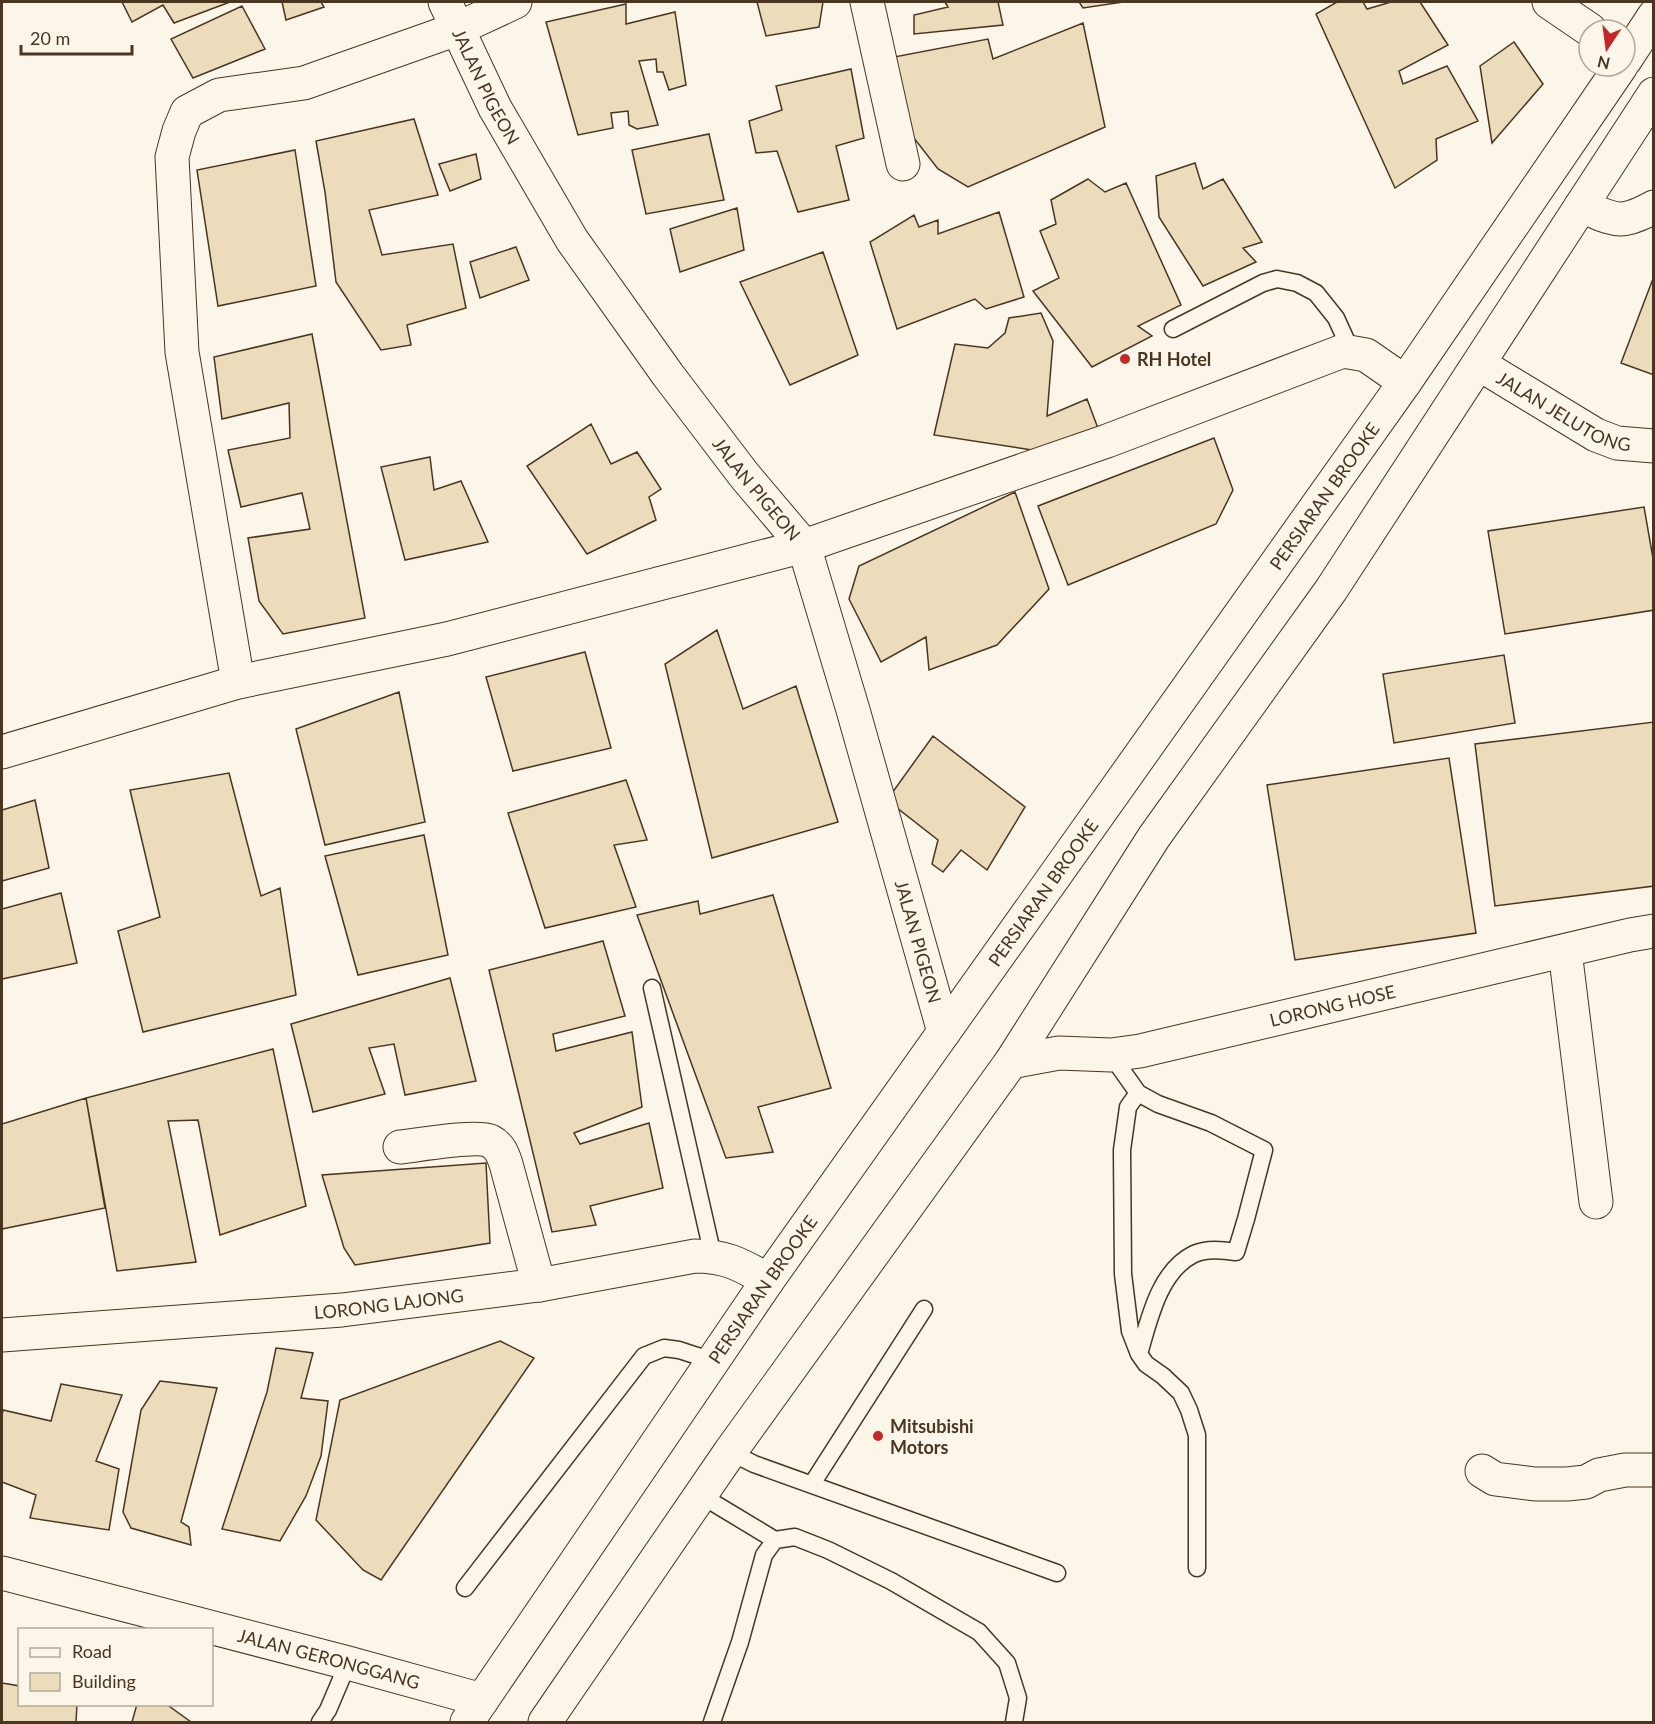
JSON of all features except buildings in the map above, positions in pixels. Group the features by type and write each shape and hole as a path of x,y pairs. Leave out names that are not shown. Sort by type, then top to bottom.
{"street":[{"path":"238,682 182,352 172,167 172,157 179,131 187,112 219,95 304,83 451,15 515,2"},
{"path":"867,2 903,164"},
{"path":"1549,2 1577,21"},
{"name":"JALAN PIGEON","path":"451,15 495,108 572,240 668,375 744,475 804,546 944,1032"},
{"name":"PERSIARAN BROOKE","path":"1637,41 1653,16"},
{"name":"PERSIARAN BROOKE","path":"474,1711 768,1280 1405,382 1612,78"},
{"path":"545,1722 730,1452 1011,1062 1154,837 1331,590 1653,94"},
{"path":"1581,207 1614,220 1627,220 1653,207"},
{"path":"2,752 238,682 447,639 804,546 1107,441 1343,351 1366,355 1405,382"},
{"name":"JALAN JELUTONG","path":"1479,364 1596,435 1617,443 1653,446"},
{"name":"LORONG HOSE","path":"1011,1062 1059,1053 1111,1055 1140,1051 1653,931"},
{"path":"1565,951 1596,1202"},
{"path":"400,1147 475,1139 490,1141 501,1149 539,1285"},
{"name":"LORONG LAJONG","path":"2,1335 342,1310 539,1285 695,1256 713,1256 734,1261 768,1280"},
{"path":"1482,1472 1495,1479 1534,1484 1567,1484 1586,1482 1599,1475 1625,1470 1653,1470"},
{"name":"JALAN GERONGGANG","path":"2,1573 348,1663 474,1711"}],"lane":[{"path":"1173,329 1263,283 1277,279 1297,283 1316,293 1335,318 1346,340 1343,351"},
{"path":"652,988 713,1256"},
{"path":"1111,1055 1138,1093 1158,1104 1211,1123 1264,1150 1236,1252 1217,1249 1196,1253 1174,1268 1154,1303 1139,1354"},
{"path":"1138,1093 1128,1107 1122,1150 1123,1274 1130,1331 1139,1354 1146,1364 1182,1393 1197,1435 1197,1568"},
{"path":"812,1484 924,1309"},
{"path":"465,1588 644,1356 664,1348 679,1350 713,1361"},
{"path":"730,1452 754,1464 1057,1573"},
{"path":"702,1496 775,1540 795,1538 828,1550 891,1581 979,1632 1006,1663 1018,1698 1014,1722"},
{"path":"711,1722 740,1642 764,1555 775,1540"},
{"path":"320,1722 328,1710 348,1663"}],"place":[{"name":"RH Hotel","path":"1125,359"},
{"name":"Mitsubishi Motors","path":"878,1436"}]}
